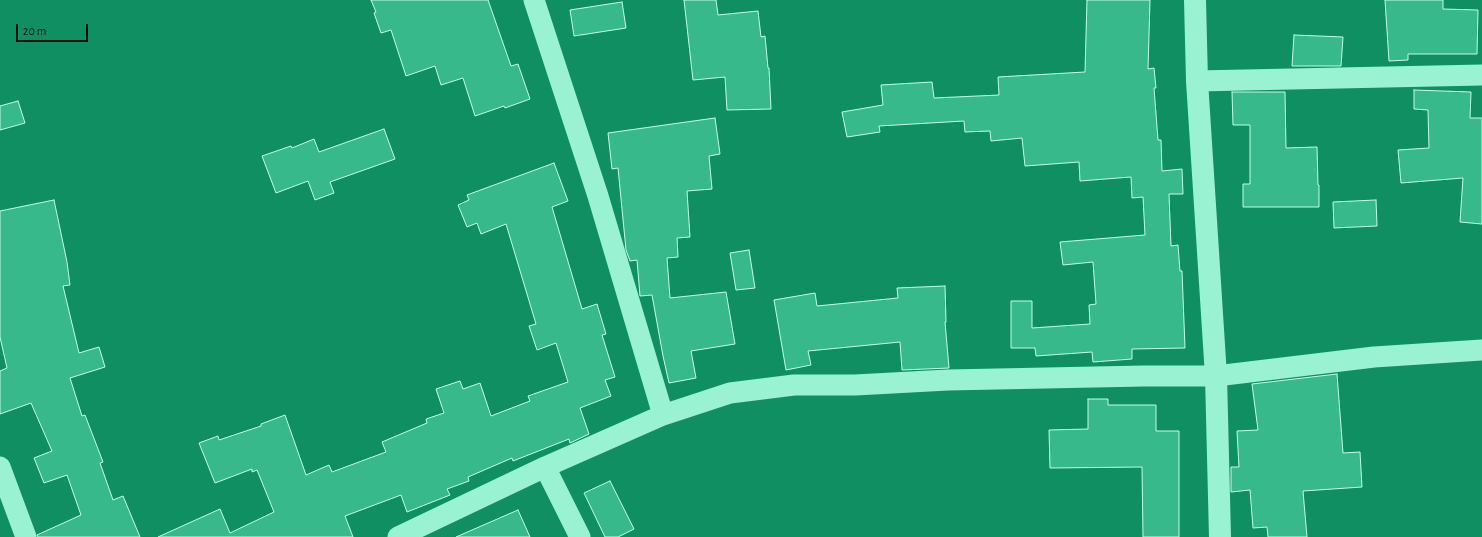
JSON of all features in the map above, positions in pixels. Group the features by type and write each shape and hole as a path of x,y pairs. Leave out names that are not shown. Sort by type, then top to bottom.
{"street":[{"path":"534,0 598,196 663,415"},
{"path":"1194,0 1196,81 1216,376 1220,537"},
{"path":"1196,81 1482,75"},
{"path":"398,537 545,467 663,415 730,393 794,385 855,385 948,380 1216,376 1374,357 1482,350"},
{"path":"0,467 26,537"},
{"path":"545,467 580,537"}],"building":[{"path":"371,0 488,0 511,66 518,64 530,99 505,108 504,106 475,116 463,78 441,85 435,66 406,76 391,30 381,33 374,13 376,12"},
{"path":"684,0 716,0 718,15 758,11 761,37 765,36 769,68 771,109 727,110 725,77 693,80"},
{"path":"1087,0 1150,0 1148,69 1154,68 1158,140 1161,140 1162,171 1182,169 1183,194 1169,194 1171,246 1178,245 1180,271 1182,271 1185,348 1132,349 1132,359 1093,362 1092,352 1036,356 1035,348 1011,348 1011,301 1032,301 1032,328 1090,324 1089,305 1096,304 1093,262 1063,265 1060,242 1145,235 1143,197 1132,198 1131,177 1080,181 1079,162 1025,166 1022,138 991,141 990,131 965,132 964,121 879,126 880,132 847,137 842,112 883,105 881,85 932,82 934,98 999,95 998,77 1085,72"},
{"path":"1385,0 1443,0 1443,9 1478,10 1477,54 1408,54 1408,60 1389,61"},
{"path":"622,2 626,28 574,36 570,10"},
{"path":"1294,35 1343,37 1341,66 1292,66"},
{"path":"1414,90 1471,92 1470,118 1482,118 1482,224 1460,222 1463,178 1401,183 1398,150 1429,148 1428,110 1414,109"},
{"path":"1232,92 1285,92 1286,148 1317,147 1319,207 1243,207 1243,184 1250,184 1250,125 1233,125"},
{"path":"18,101 25,123 0,130 0,106"},
{"path":"715,118 720,154 709,156 712,189 687,191 690,237 677,238 678,257 667,258 670,298 726,292 735,344 691,351 696,378 669,383 652,295 640,296 637,260 630,261 626,250 618,168 612,169 608,133"},
{"path":"384,129 395,159 330,182 334,193 315,200 308,181 276,193 262,156 291,146 292,148 314,139 319,152"},
{"path":"554,163 568,201 552,207 582,309 597,304 606,334 602,335 615,377 605,380 611,396 580,408 589,434 570,443 569,439 513,461 512,458 468,477 469,481 447,489 450,495 407,512 401,495 345,516 353,537 158,537 220,509 230,533 274,512 257,470 252,472 252,469 215,483 199,443 218,436 219,440 261,426 261,424 285,415 306,475 329,465 332,472 386,452 382,442 427,423 426,419 444,413 436,389 460,381 463,389 480,383 491,416 530,401 528,396 568,382 556,343 537,350 529,326 536,324 506,224 481,234 477,223 467,227 458,205 469,200 467,195"},
{"path":"54,200 67,262 70,285 63,286 79,353 99,347 105,367 70,378 82,416 85,415 103,462 100,463 113,500 123,496 140,537 38,537 37,535 81,515 67,475 44,483 34,458 52,451 31,403 0,414 0,371 7,368 0,337 0,211"},
{"path":"1376,200 1377,226 1334,228 1333,202"},
{"path":"749,250 755,288 736,290 730,253"},
{"path":"945,286 945,322 949,368 902,370 900,342 808,351 811,365 786,370 774,300 815,293 817,306 898,298 897,288"},
{"path":"1337,374 1343,453 1360,452 1362,487 1303,491 1307,537 1268,537 1267,527 1253,528 1250,490 1231,492 1231,467 1239,467 1237,431 1258,430 1252,384"},
{"path":"1088,399 1108,399 1108,405 1156,405 1156,431 1179,431 1179,537 1143,537 1142,467 1050,468 1049,430 1088,429"},
{"path":"610,481 634,529 618,537 605,537 584,493"},
{"path":"518,510 530,537 456,537"}]}
